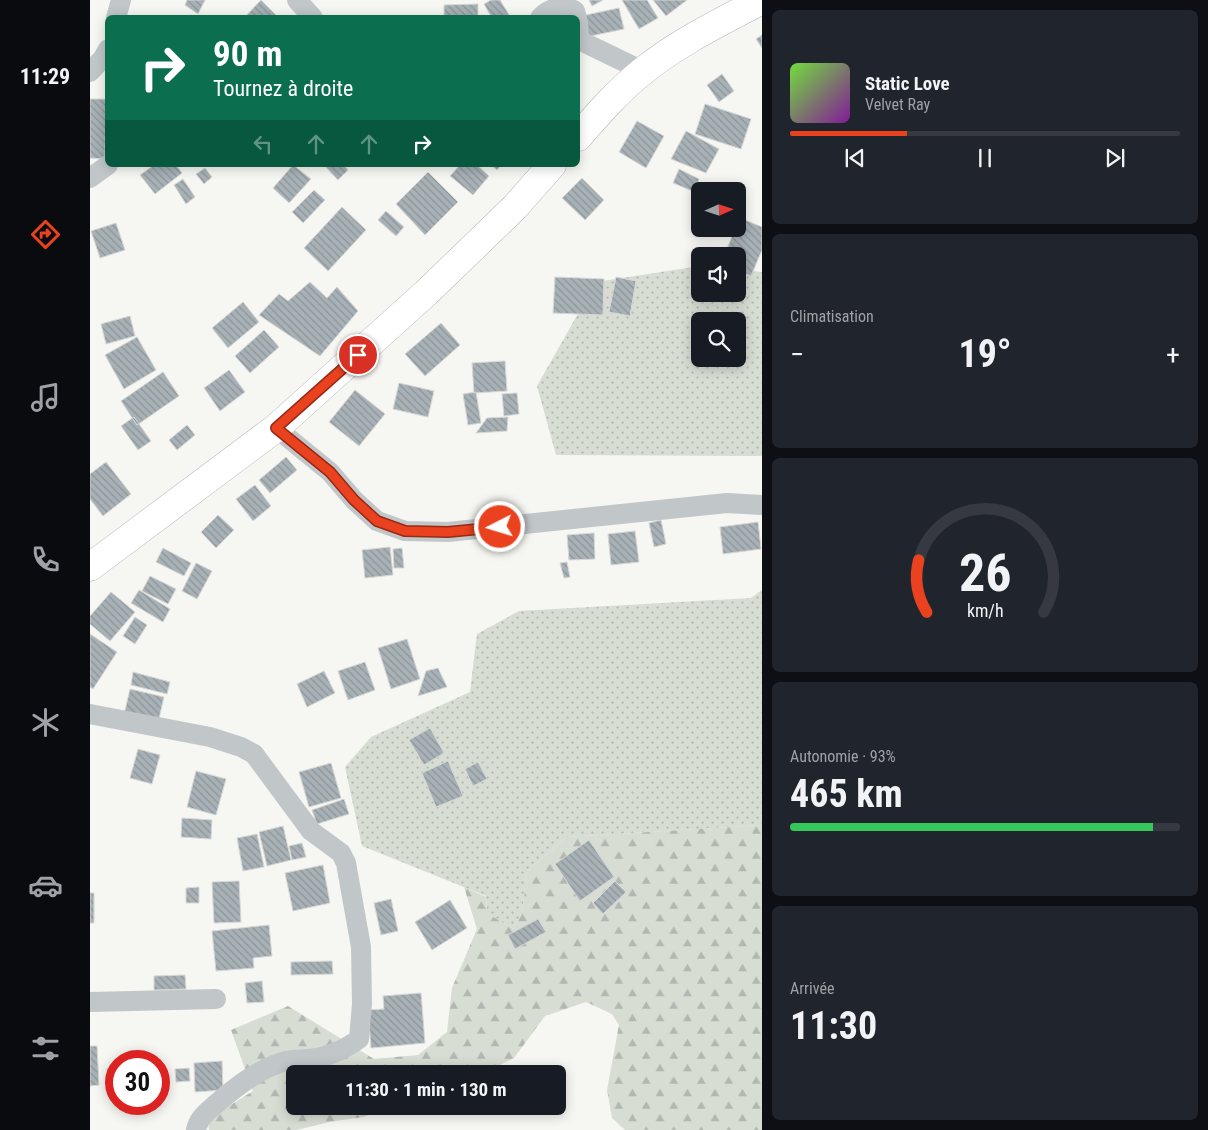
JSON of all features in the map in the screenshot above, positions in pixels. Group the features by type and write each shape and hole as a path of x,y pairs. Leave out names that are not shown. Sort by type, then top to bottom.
{"main road":[{"path":"580,135 612,98 643,71 681,44 762,0"},
{"path":"90,567 276,428 426,294 515,207 550,167"}],"street":[{"path":"117,15 121,0"},
{"path":"297,0 310,15"},
{"path":"542,15 545,11 552,9 571,8 576,15"},
{"path":"580,38 583,42 643,71"},
{"path":"90,72 105,54"},
{"path":"90,178 105,167"},
{"path":"276,428 330,472 354,500 377,521 405,531 448,532 727,503 762,505"},
{"path":"90,714 210,737 231,743 254,754 311,831 341,853 346,863 361,947 362,1004 359,1039 347,1048 320,1057 287,1061 275,1065 240,1083 204,1114 196,1130"},
{"path":"90,1002 216,999"}],"green space":[{"path":"691,267 691,302 746,302 746,270 762,272 762,456 556,455 537,386 596,282"},
{"path":"762,590 762,825 567,837 526,872 522,909 513,929 487,913 486,896 362,846 345,767 371,737 470,692 477,634 519,611 751,598"},
{"path":"762,825 762,1130 625,1130 612,1118 607,1090 619,1025 612,1014 586,1002 545,1016 514,1058 500,1065 286,1065 286,1115 369,1115 297,1130 209,1130 208,1119 253,1091 231,1030 288,1006 374,1059 418,1055 447,1032 452,988 477,929 464,887 486,897 487,913 513,929 522,909 526,872 567,837"}],"building":[{"path":"187,0 205,0 198,14 185,5"},
{"path":"261,0 276,15 247,15"},
{"path":"491,0 500,0 509,15 490,15 484,4"},
{"path":"589,0 603,0 592,6"},
{"path":"622,0 647,0 658,18 639,29"},
{"path":"653,0 687,0 666,16"},
{"path":"478,4 478,15 444,15 444,5"},
{"path":"619,8 624,29 586,37 581,16"},
{"path":"762,35 762,48 756,39"},
{"path":"722,74 734,91 719,102 707,85"},
{"path":"90,99 105,99 105,159 90,158"},
{"path":"705,104 751,119 741,149 695,134"},
{"path":"637,121 664,136 646,168 619,152"},
{"path":"686,131 719,149 706,173 671,159"},
{"path":"151,167 178,167 182,173 155,194 140,175"},
{"path":"291,167 296,167 311,179 289,203 273,188"},
{"path":"326,167 346,167 348,170 338,180"},
{"path":"458,167 479,167 489,176 473,195 450,176"},
{"path":"205,168 212,177 204,184 196,174"},
{"path":"679,169 699,179 698,182 691,182 691,190 673,183"},
{"path":"428,172 458,202 425,235 396,204"},
{"path":"582,178 604,200 585,220 562,198"},
{"path":"183,179 195,197 186,204 174,185"},
{"path":"314,190 325,200 303,223 292,212"},
{"path":"342,207 366,230 328,271 304,248"},
{"path":"386,211 404,227 396,236 378,220"},
{"path":"746,220 762,227 762,250 751,276 746,274 746,247 728,247 731,238 746,238"},
{"path":"116,223 125,250 100,258 91,231"},
{"path":"555,277 604,279 603,315 553,313"},
{"path":"616,277 636,281 630,316 609,312"},
{"path":"310,282 327,298 337,287 358,311 320,356 259,315 279,294 288,301"},
{"path":"243,302 259,322 228,348 212,328"},
{"path":"130,316 135,336 106,344 101,324"},
{"path":"441,323 460,345 425,376 405,354"},
{"path":"264,330 279,347 250,373 235,356"},
{"path":"137,337 156,370 124,389 105,355"},
{"path":"505,361 507,391 474,393 472,363"},
{"path":"229,370 245,392 220,411 204,388"},
{"path":"163,372 179,396 137,425 121,401"},
{"path":"399,383 434,391 428,417 393,409"},
{"path":"355,390 385,414 359,446 329,422"},
{"path":"476,392 481,423 468,425 463,394"},
{"path":"517,393 519,414 504,416 502,394"},
{"path":"134,417 151,441 138,450 121,426"},
{"path":"508,417 507,431 476,433 487,418"},
{"path":"187,425 195,435 177,450 169,440"},
{"path":"286,457 297,470 270,493 259,480"},
{"path":"106,462 131,494 103,516 90,499 90,474"},
{"path":"255,485 271,506 253,521 236,499"},
{"path":"218,515 234,530 216,548 201,532"},
{"path":"661,520 666,544 654,547 649,523"},
{"path":"758,522 761,549 723,554 720,527"},
{"path":"635,531 639,562 611,565 608,534"},
{"path":"594,533 595,559 569,560 567,535"},
{"path":"390,547 393,575 365,578 362,550"},
{"path":"163,548 191,563 184,576 156,562"},
{"path":"402,548 404,568 394,568 393,549"},
{"path":"567,562 570,577 564,578 560,563"},
{"path":"196,563 212,571 197,599 182,591"},
{"path":"150,576 176,589 168,604 142,591"},
{"path":"139,590 170,609 163,622 131,603"},
{"path":"111,592 135,612 110,641 90,624 90,616"},
{"path":"135,617 147,625 135,644 123,636"},
{"path":"90,634 117,652 93,689 90,687"},
{"path":"407,639 420,679 391,689 378,648"},
{"path":"365,662 375,690 348,700 338,671"},
{"path":"438,668 447,687 418,696 426,671"},
{"path":"324,671 335,693 307,707 297,684"},
{"path":"133,672 170,682 167,694 131,685"},
{"path":"130,689 164,697 157,727 123,719"},
{"path":"430,728 444,753 424,765 409,740"},
{"path":"138,749 160,755 152,784 130,778"},
{"path":"448,761 463,796 436,807 422,773"},
{"path":"478,762 487,779 473,786 465,769"},
{"path":"331,763 341,798 309,807 299,772"},
{"path":"196,771 226,779 216,815 187,807"},
{"path":"344,799 349,814 317,824 312,810"},
{"path":"182,818 212,820 211,839 181,837"},
{"path":"283,826 291,860 267,866 259,832"},
{"path":"257,834 264,867 243,871 237,838"},
{"path":"589,840 614,877 580,901 555,864"},
{"path":"302,843 306,857 292,860 289,846"},
{"path":"323,865 330,903 293,911 285,873"},
{"path":"239,881 241,922 214,923 212,882"},
{"path":"615,881 626,892 603,914 593,903"},
{"path":"199,887 199,903 186,903 186,888"},
{"path":"90,893 94,893 94,923 90,923"},
{"path":"391,899 398,931 381,935 374,903"},
{"path":"450,900 467,928 432,950 415,922"},
{"path":"538,919 546,932 515,949 508,935"},
{"path":"269,925 272,956 253,958 254,968 216,971 212,931"},
{"path":"332,961 333,974 291,975 291,962"},
{"path":"185,975 186,989 154,990 154,976"},
{"path":"262,981 264,1002 247,1003 245,983"},
{"path":"421,993 425,1043 371,1048 368,1010 384,1009 383,996"},
{"path":"90,1046 97,1046 99,1085 90,1086"},
{"path":"222,1061 223,1090 195,1092 194,1063"},
{"path":"189,1068 190,1081 176,1082 175,1069"}],"route":[{"path":"358,355 276,428 330,472 354,500 377,521 405,531 448,532 500,527"}]}
